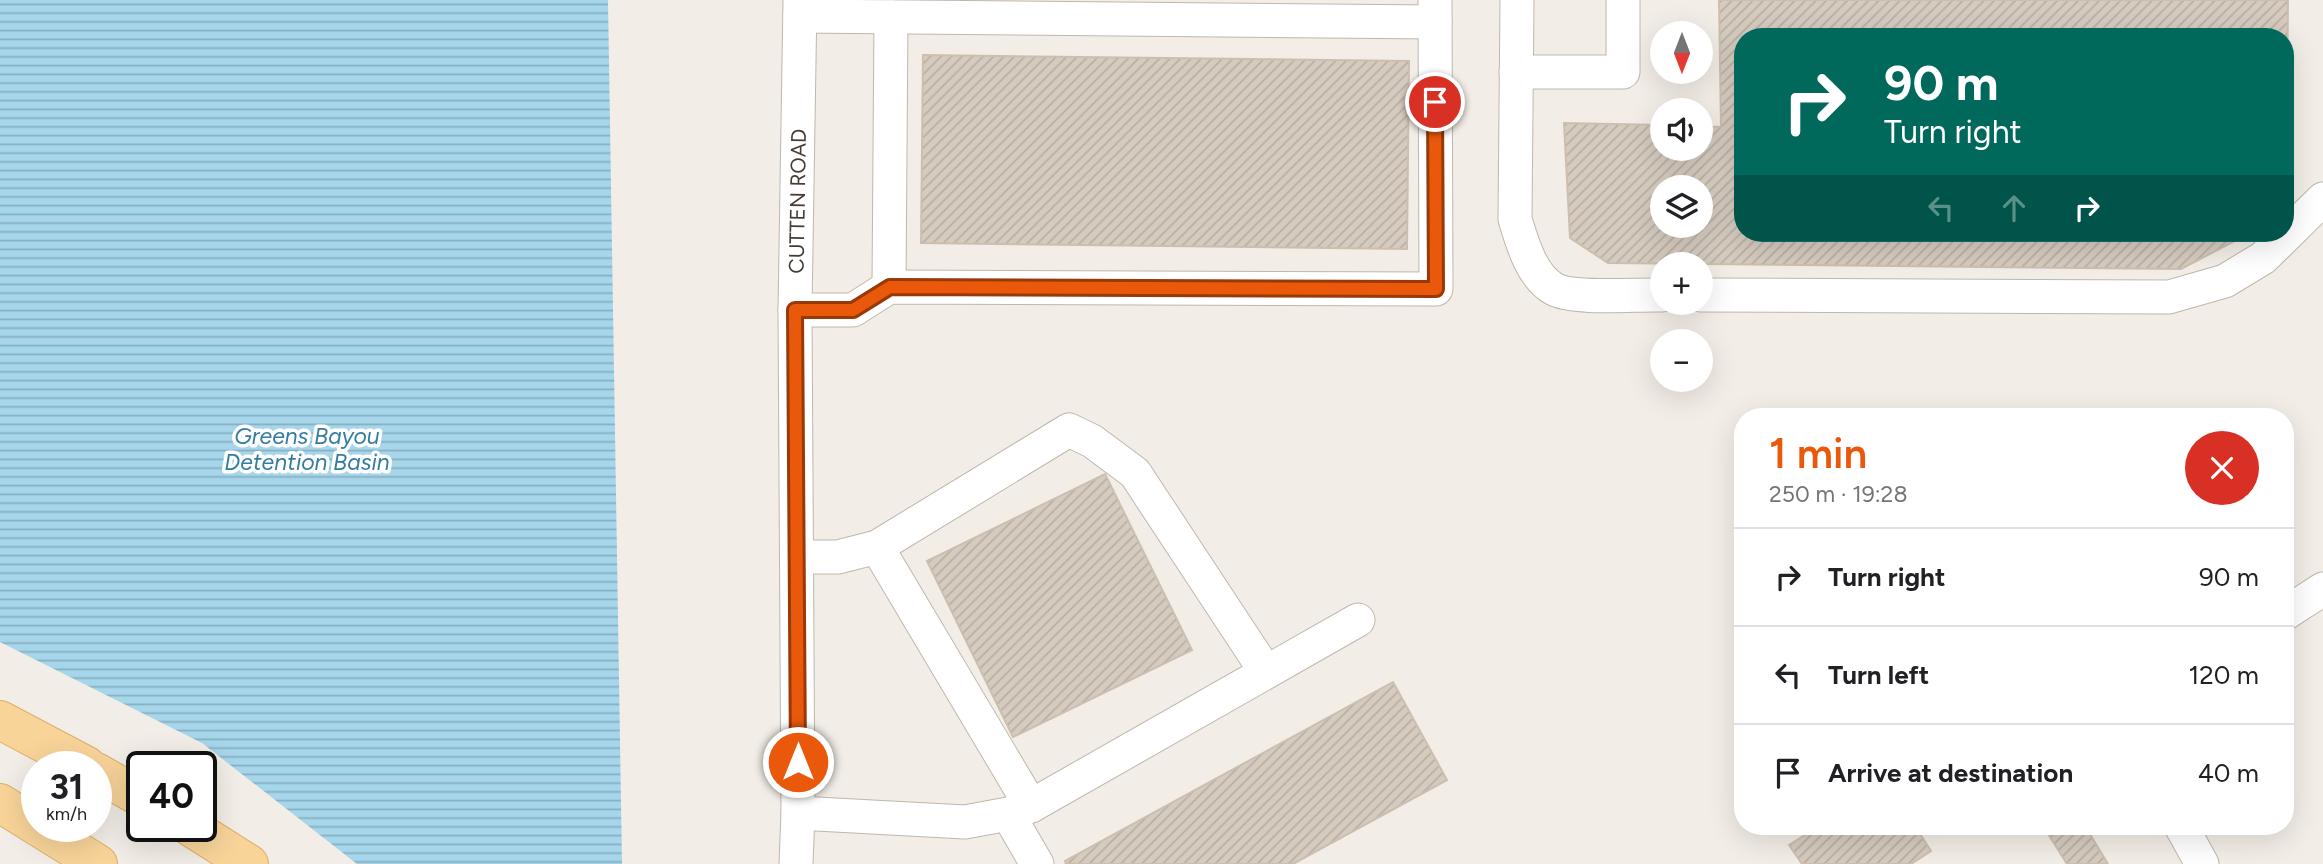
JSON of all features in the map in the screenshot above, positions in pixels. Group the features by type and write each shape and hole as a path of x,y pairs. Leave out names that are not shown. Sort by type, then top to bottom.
{"main road":[{"path":"0,720 59,751"},
{"path":"0,803 21,816"},
{"path":"63,842 98,864"},
{"path":"214,842 248,864"}],"street":[{"path":"1517,0 1515,219 1524,247 1540,276 1555,289 1575,294 1650,295"},
{"path":"1516,72 1623,72 1623,0"},
{"path":"795,310 853,310 890,287 1436,289 1435,11 891,18 800,8"},
{"name":"CUTTEN ROAD","path":"796,864 795,310 800,8"},
{"path":"890,287 891,18"},
{"path":"2294,228 2323,200"},
{"path":"1713,295 2169,297 2225,281 2263,258 2280,242"},
{"path":"797,558 838,558 877,547 1069,430 1092,441 1135,472 1266,672"},
{"path":"877,547 1020,810 1037,864"},
{"path":"2294,608 2323,589"},
{"path":"798,813 965,822 1020,810 1358,620"},
{"path":"2186,835 2202,864"}],"water":[{"name":"Greens Bayou Detention Basin","path":"0,0 608,0 622,864 357,864 217,755 217,751 212,751 202,743 0,642"}],"building":[{"path":"1719,0 2288,0 2288,28 1734,28 1734,242 2233,242 2181,269 1713,264 1713,252 1650,252 1650,263 1608,263 1570,238 1564,123 1650,125 1650,161 1713,161 1713,127 1721,127"},
{"path":"923,55 1409,61 1407,249 921,243"},
{"path":"1105,474 1192,650 1013,737 927,561"},
{"path":"1393,682 1447,780 1293,864 1066,864 1065,861"},
{"path":"1805,835 1921,835 1931,851 1911,864 1802,864 1789,845"},
{"path":"2049,835 2090,835 2108,864 2067,864"}],"route":[{"path":"798,762 795,310 853,310 890,287 1436,289 1435,102"}]}
